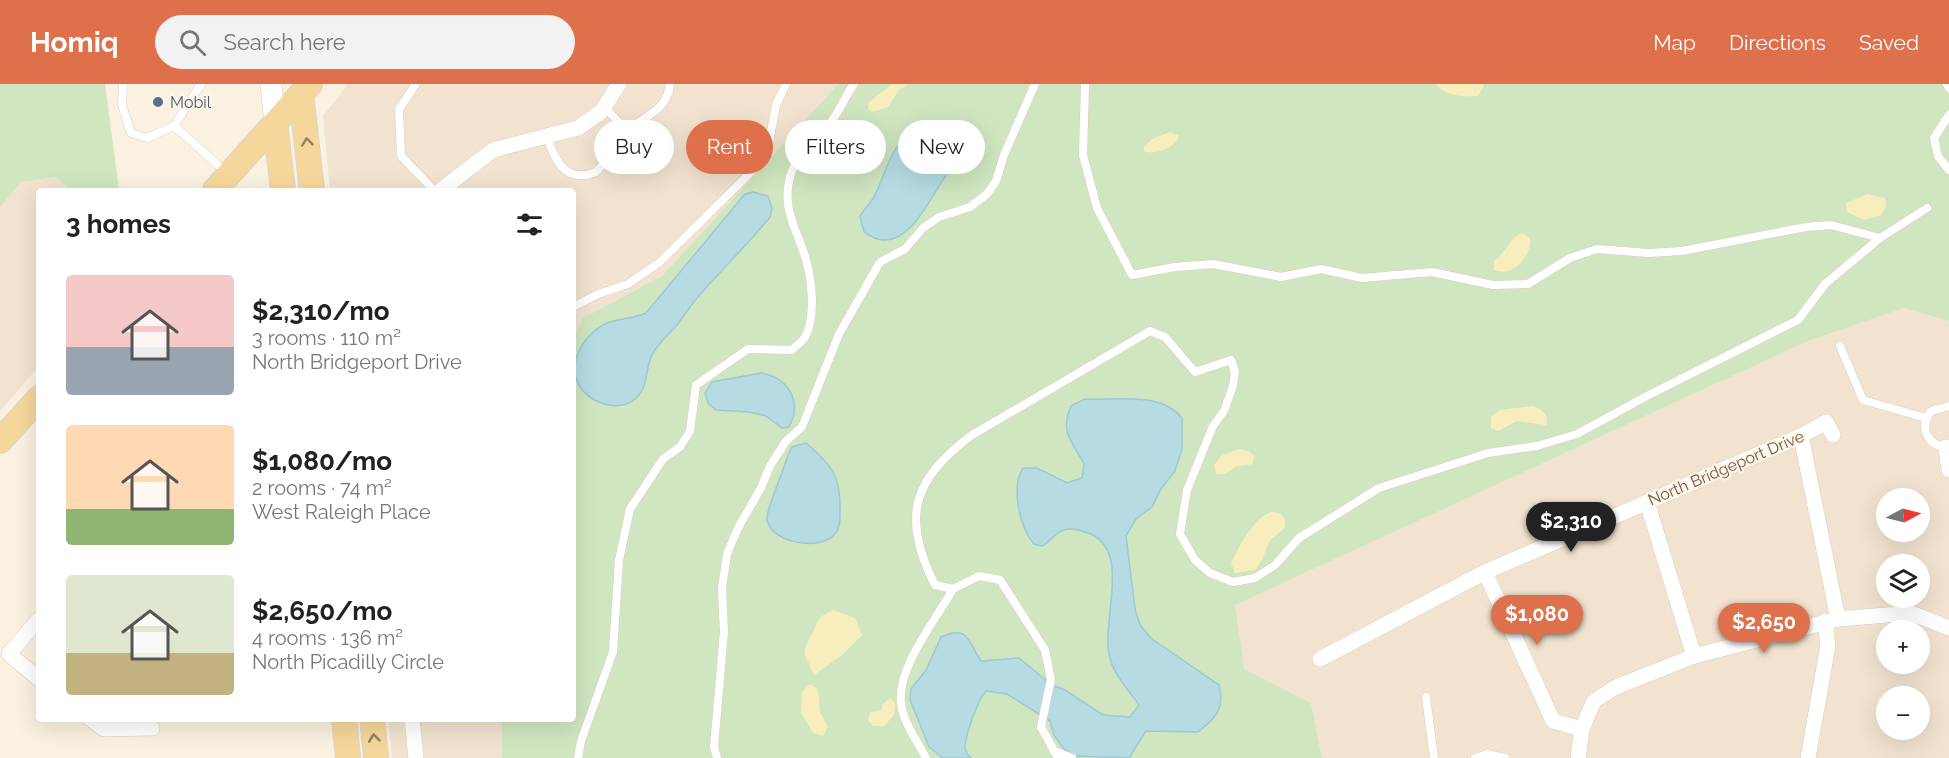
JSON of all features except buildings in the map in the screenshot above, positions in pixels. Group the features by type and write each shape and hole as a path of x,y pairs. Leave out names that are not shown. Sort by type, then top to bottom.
{"main road":[{"path":"271,84 283,188"},
{"path":"222,183 304,87"},
{"path":"304,87 312,188"},
{"path":"0,441 36,401"},
{"path":"344,722 348,758"},
{"path":"372,722 376,758"}],"street":[{"path":"444,188 493,150 578,128 601,112 619,84"},
{"name":"North Bridgeport Drive","path":"1320,659 1485,572 1802,436 1826,422 1833,435"},
{"path":"1802,436 1832,620 1808,758"},
{"path":"1947,447 1949,470"},
{"path":"1647,502 1694,656"},
{"path":"1485,572 1553,721 1582,729"},
{"path":"1578,758 1582,729 1594,701 1616,687 1694,656 1832,620 1911,613 1949,628"},
{"path":"36,622 9,654 36,676"},
{"path":"94,722 104,729 152,728"},
{"path":"412,722 416,758"}],"lane":[{"path":"123,84 122,105 131,132 147,138 174,126 201,84"},
{"path":"416,84 399,109 401,156 432,188"},
{"path":"644,120 655,113 664,102 669,94 670,84"},
{"path":"576,305 598,294 628,284 660,262 750,173 768,147 776,105 786,84"},
{"path":"578,758 581,741 613,652 619,560 630,509 663,459 680,447 690,431 696,385 748,349 792,350 804,338 810,321 810,278 806,259 788,212 786,197 790,177 804,149 829,124 854,84"},
{"path":"717,758 714,747 724,632 722,588 727,554 738,528 775,457 786,441 802,427 839,334 880,262 905,249 923,228 939,217 970,207 987,194 996,181 1004,155 1035,84"},
{"path":"1085,84 1083,155 1096,208 1132,275 1175,267 1213,264 1281,277 1320,269 1362,278 1432,272 1493,285 1516,285 1528,284 1570,258 1597,249 1648,253 1682,251 1806,227 1831,225 1880,238"},
{"path":"1947,84 1949,88"},
{"path":"604,107 616,120"},
{"path":"1949,115 1934,138 1938,156 1949,170"},
{"path":"174,126 222,183"},
{"path":"547,137 558,166 576,176 588,176 594,172"},
{"path":"953,589 936,585 920,549 916,530 915,511 928,480 945,455 972,435 1150,331 1165,337 1195,372 1231,360 1235,372 1224,411 1213,426 1187,490 1180,534 1195,560 1210,573 1233,582 1255,578 1275,565 1299,538 1379,488 1488,453 1537,446 1577,434 1798,320 1826,284 1880,238 1927,208"},
{"path":"1840,346 1863,400 1926,418"},
{"path":"1947,447 1937,446 1927,436 1926,418 1936,407 1949,406"},
{"path":"926,758 901,703 903,681 912,658 953,589 979,576 1000,580 1045,650 1050,680 1041,727 1056,754 1072,758"},
{"path":"1426,697 1434,758"},
{"path":"1475,758 1487,754 1504,758"}],"shaded area":[{"path":"348,84 838,84 805,120 785,120 785,142 773,155 773,120 686,120 686,174 756,174 662,276 583,318 576,333 576,188 330,188 323,116"},
{"path":"56,177 68,188 36,188 36,369 0,411 0,207 21,182"},
{"path":"1904,308 1949,321 1949,758 1322,758 1311,703 1244,669 1234,605 1808,341"},
{"path":"388,722 502,722 502,758 392,758"}],"green space":[{"path":"0,84 105,84 119,188 68,188 56,177 21,182 0,207"},
{"path":"838,84 1949,84 1949,321 1904,308 1808,341 1235,605 1244,669 1311,703 1322,758 502,758 502,722 576,722 576,333 583,318 662,276 756,174 773,174 773,155 785,142 785,174 886,174 886,120 805,120"}],"sand":[{"path":"892,84 909,84 899,90 888,107 872,112 868,109 869,102"},
{"path":"1436,84 1483,84 1484,86 1478,96 1467,96 1449,93"},
{"path":"1170,132 1179,136 1170,147 1153,152 1144,151 1144,147 1152,139"},
{"path":"1868,194 1885,198 1886,207 1881,215 1864,220 1847,212 1846,203"},
{"path":"1522,233 1530,238 1530,245 1520,264 1508,271 1494,270 1494,261 1514,238"},
{"path":"1533,406 1546,415 1546,425 1517,421 1498,431 1491,428 1491,417 1500,410"},
{"path":"1239,449 1249,451 1254,456 1253,464 1235,467 1226,474 1216,474 1214,465 1221,456"},
{"path":"1272,512 1279,513 1285,519 1285,528 1270,540 1255,570 1235,573 1231,563 1243,541 1259,519"},
{"path":"833,610 855,618 862,635 841,656 814,675 805,655 805,648 820,617"},
{"path":"810,684 818,689 820,712 828,727 823,736 813,733 801,713 802,692"},
{"path":"890,698 895,703 894,715 884,726 873,726 868,720 870,712 881,711 883,704"}],"water":[{"path":"898,146 898,174 947,174 916,221 907,230 898,237 887,240 876,239 864,232 860,216 874,197"},
{"path":"753,192 768,196 772,208 770,217 701,293 655,349 640,394 631,402 619,406 601,403 588,396 580,387 576,376 576,361 584,343 603,325 646,313 745,194"},
{"path":"761,373 779,380 790,392 794,409 789,427 782,428 766,416 749,412 716,410 708,403 705,393 712,382"},
{"path":"1085,399 1150,401 1162,404 1182,418 1182,450 1175,471 1161,489 1152,507 1136,519 1126,536 1135,609 1140,625 1152,639 1219,685 1221,700 1218,712 1198,732 1146,731 1129,758 1074,756 1063,748 1054,735 1050,721 1007,694 986,691 976,709 966,741 965,750 971,758 943,758 929,747 910,700 911,689 926,670 941,637 950,634 963,634 967,637 981,661 1019,658 1052,685 1065,690 1103,715 1130,717 1139,705 1118,677 1110,658 1108,643 1112,572 1110,557 1103,544 1091,534 1067,529 1042,546 1034,544 1024,527 1018,506 1019,476 1023,468 1037,468 1067,483 1082,478 1084,464 1069,437 1066,423 1071,406"},
{"path":"806,443 823,458 834,473 839,490 839,527 834,535 818,543 786,539 771,528 767,520 772,499 792,447"}],"place":[{"name":"Mobil","path":"158,102"}]}
